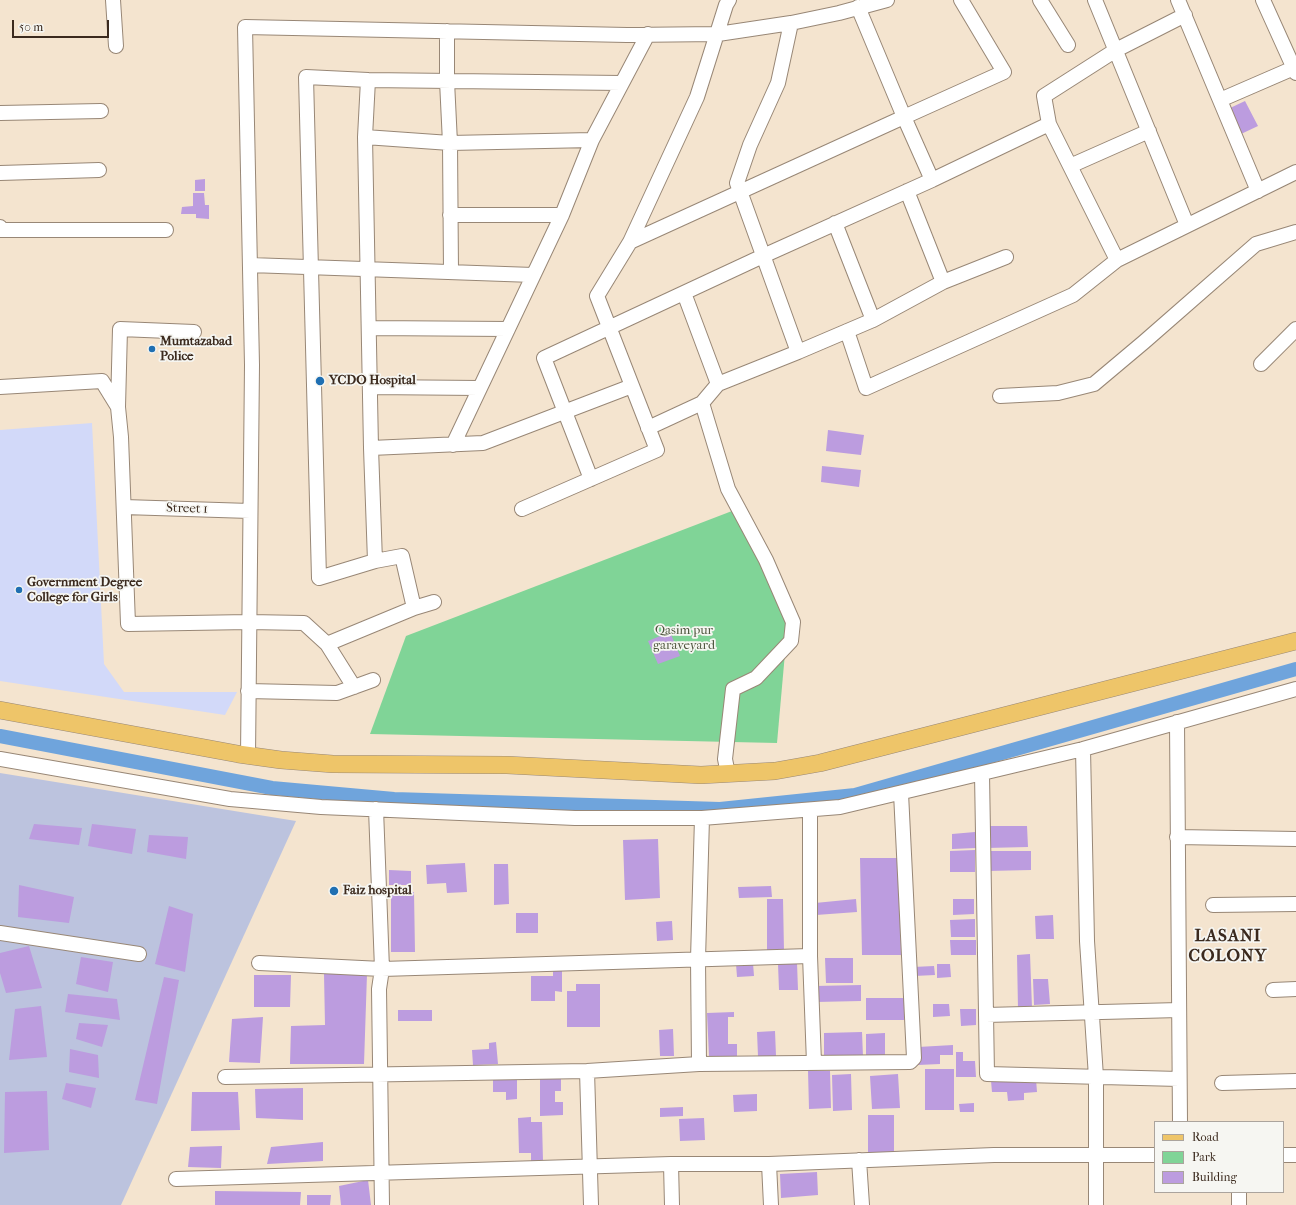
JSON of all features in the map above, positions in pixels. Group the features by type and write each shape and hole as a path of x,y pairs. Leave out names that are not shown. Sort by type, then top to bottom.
{"main road":[{"path":"0,710 248,756 281,760 333,764 507,766 701,775 728,774 775,771 820,763 1296,641"}],"street":[{"path":"113,0 116,46"},
{"path":"522,509 657,450 598,296 630,242 697,97 726,5 729,0"},
{"path":"248,756 252,365 245,28 718,34 791,22 887,0"},
{"path":"630,242 1004,72 961,0"},
{"path":"1040,0 1068,45"},
{"path":"1095,0 1187,224"},
{"path":"1178,0 1258,191"},
{"path":"1220,100 1295,69 1263,0"},
{"path":"858,7 932,180"},
{"path":"1117,260 1049,124 1044,96 1116,50 1185,15"},
{"path":"791,22 778,83 750,145 737,183 798,352"},
{"path":"447,31 451,272"},
{"path":"453,445 562,215 592,140 648,34"},
{"path":"414,608 402,556 375,561 318,578 306,77 368,80 621,83"},
{"path":"368,80 364,137 375,561"},
{"path":"0,113 101,111"},
{"path":"591,479 544,358 763,256 932,180 1049,124"},
{"path":"1070,166 1149,130"},
{"path":"364,137 450,144 592,140"},
{"path":"0,173 99,170"},
{"path":"847,331 866,388 1073,295 1117,260 1187,224 1296,172"},
{"path":"906,191 943,282"},
{"path":"450,215 562,215"},
{"path":"835,223 873,320"},
{"path":"0,227 0,230 166,230"},
{"path":"1000,396 1058,393 1094,384 1256,244 1296,232"},
{"path":"648,428 702,403 718,384 873,320 943,282 1006,257"},
{"path":"250,265 533,276"},
{"path":"684,293 718,384"},
{"path":"369,328 508,329"},
{"path":"194,332 120,329 118,407 121,437 128,624 249,622 304,623 327,644 354,687"},
{"path":"1261,364 1296,329"},
{"path":"0,387 102,381 118,407"},
{"path":"371,448 483,443 632,386"},
{"path":"370,387 479,388"},
{"path":"702,403 728,489 766,560 793,622 791,641 756,678 733,689 725,759 728,774"},
{"name":"Street 1","path":"124,507 250,510"},
{"path":"327,644 414,608 434,602"},
{"path":"248,691 336,693 373,680"},
{"path":"0,759 230,799 321,807 575,818 702,818 840,807 1083,749 1296,689"},
{"path":"1177,722 1180,1121"},
{"path":"1083,749 1088,941 1096,1078 1096,1205"},
{"path":"982,774 987,1074 1180,1079"},
{"path":"225,1078 587,1071 699,1064 910,1062 914,1058 901,793"},
{"path":"376,809 382,969 379,989 382,1205"},
{"path":"810,810 810,956 814,1063"},
{"path":"699,1064 698,959 702,818"},
{"path":"1177,837 1296,838"},
{"path":"1213,905 1296,904"},
{"path":"0,934 139,954"},
{"path":"259,962 382,969 810,956"},
{"path":"1273,990 1296,989"},
{"path":"986,1015 1179,1010"},
{"path":"587,1071 591,1205"},
{"path":"1222,1083 1296,1081"},
{"path":"176,1179 589,1166 769,1164 994,1155 1154,1155"},
{"path":"1284,1155 1296,1155"},
{"path":"859,1160 862,1205"},
{"path":"672,1164 672,1205"},
{"path":"769,1164 770,1205"},
{"path":"1239,1193 1239,1205"}],"shaded area":[{"path":"92,423 104,664 124,692 237,692 225,715 0,681 0,430"},
{"path":"0,773 296,821 121,1205 0,1205"}],"green space":[{"name":"Qasim pur garaveyard","path":"732,511 789,608 777,743 370,734 406,636"}],"building":[{"path":"1245,101 1258,126 1241,134 1228,109"},
{"path":"205,179 205,191 195,191 195,180"},
{"path":"193,193 204,193 205,205 209,205 209,219 196,218 196,214 181,214 182,207 193,206"},
{"path":"828,430 864,435 861,455 826,451"},
{"path":"822,466 861,470 859,487 821,482"},
{"path":"670,632 680,656 658,664 648,641"},
{"path":"34,824 82,828 79,845 29,839"},
{"path":"92,824 136,829 132,854 88,846"},
{"path":"986,826 1027,826 1028,847 986,848"},
{"path":"975,832 976,848 952,849 952,834"},
{"path":"149,835 188,837 186,859 147,852"},
{"path":"658,839 660,898 625,900 623,840"},
{"path":"975,850 975,872 950,872 950,851"},
{"path":"987,851 1031,851 1031,870 987,871"},
{"path":"860,858 899,858 901,955 862,955"},
{"path":"465,863 467,892 447,893 446,883 427,884 426,865"},
{"path":"494,864 508,864 509,904 494,905"},
{"path":"389,870 411,871 411,885 389,885"},
{"path":"19,885 74,897 69,923 18,917"},
{"path":"771,886 772,897 739,898 738,887"},
{"path":"391,892 414,892 415,952 391,952"},
{"path":"767,899 783,899 784,951 767,951"},
{"path":"856,899 857,912 816,915 815,903"},
{"path":"953,899 974,899 974,914 953,915"},
{"path":"169,906 193,914 185,972 155,964"},
{"path":"516,913 538,913 538,933 516,933"},
{"path":"1053,915 1054,939 1036,939 1035,916"},
{"path":"975,919 975,937 951,937 950,920"},
{"path":"672,921 673,940 657,941 656,922"},
{"path":"950,940 976,940 976,955 951,955"},
{"path":"29,946 42,988 6,993 0,973 0,953"},
{"path":"1030,954 1032,1008 1018,1009 1017,955"},
{"path":"81,957 113,962 108,992 76,984"},
{"path":"825,958 853,958 853,983 826,983"},
{"path":"753,963 754,976 737,977 736,964"},
{"path":"797,963 798,990 779,990 778,964"},
{"path":"937,964 950,964 951,977 937,978"},
{"path":"934,966 935,975 914,976 913,967"},
{"path":"553,970 562,970 562,992 555,991 555,1001 531,1001 531,976 553,976"},
{"path":"324,974 367,974 364,1064 290,1064 291,1026 325,1025"},
{"path":"254,975 291,975 290,1007 254,1007"},
{"path":"164,977 179,980 157,1104 135,1100"},
{"path":"1033,979 1048,979 1050,1004 1034,1005"},
{"path":"576,984 600,984 600,1027 567,1027 567,991 576,991"},
{"path":"861,985 861,1001 816,1002 815,986"},
{"path":"68,994 117,999 120,1020 65,1012"},
{"path":"866,998 904,998 904,1020 866,1020"},
{"path":"933,1004 949,1004 950,1016 933,1017"},
{"path":"41,1006 47,1057 9,1060 15,1009"},
{"path":"960,1009 976,1009 976,1025 961,1026"},
{"path":"398,1010 432,1010 432,1021 398,1021"},
{"path":"734,1012 734,1017 728,1017 728,1044 737,1044 737,1056 709,1056 707,1013"},
{"path":"263,1017 260,1063 229,1062 232,1019"},
{"path":"79,1023 108,1025 102,1047 76,1039"},
{"path":"673,1029 674,1056 660,1056 659,1030"},
{"path":"775,1031 776,1056 758,1056 757,1032"},
{"path":"862,1032 863,1057 824,1057 824,1033"},
{"path":"885,1033 885,1057 866,1058 866,1034"},
{"path":"496,1042 498,1064 473,1065 472,1050 489,1049 489,1043"},
{"path":"953,1045 953,1055 940,1055 940,1064 918,1065 918,1047"},
{"path":"70,1049 98,1055 99,1078 69,1072"},
{"path":"956,1052 963,1052 963,1061 975,1061 976,1077 956,1077"},
{"path":"925,1069 954,1069 954,1110 925,1110"},
{"path":"808,1071 830,1071 831,1108 809,1109"},
{"path":"851,1074 852,1110 833,1111 832,1075"},
{"path":"898,1074 900,1108 872,1109 870,1076"},
{"path":"493,1077 517,1077 517,1099 506,1100 506,1092 493,1092"},
{"path":"561,1077 561,1091 555,1091 555,1102 563,1102 563,1115 540,1116 540,1078"},
{"path":"1036,1079 1037,1092 1024,1093 1024,1100 1008,1101 1007,1092 992,1092 991,1081"},
{"path":"66,1083 96,1088 91,1108 62,1099"},
{"path":"303,1088 303,1120 256,1118 255,1089"},
{"path":"47,1091 49,1150 4,1153 5,1092"},
{"path":"192,1092 238,1092 240,1130 191,1131"},
{"path":"757,1094 757,1111 734,1112 733,1095"},
{"path":"974,1103 974,1112 960,1112 959,1104"},
{"path":"683,1107 683,1116 660,1117 660,1108"},
{"path":"868,1115 894,1115 894,1153 868,1152"},
{"path":"531,1117 531,1122 542,1122 543,1161 531,1161 531,1153 519,1153 518,1118"},
{"path":"704,1118 705,1140 680,1141 679,1119"},
{"path":"323,1142 323,1161 267,1164 271,1147"},
{"path":"222,1146 221,1168 188,1167 190,1147"},
{"path":"817,1172 818,1195 781,1198 780,1174"},
{"path":"368,1180 371,1205 341,1205 339,1186"},
{"path":"215,1191 301,1192 300,1205 215,1205"},
{"path":"307,1195 331,1195 330,1205 307,1205"}],"waterway":[{"path":"0,736 272,788 394,799 720,809 855,795 1296,669"}],"place":[{"name":"Mumtazabad Police","path":"152,349"},
{"name":"YCDO Hospital","path":"320,381"},
{"name":"Government Degree College for Girls","path":"19,590"},
{"name":"Faiz hospital","path":"334,891"}],"district":[{"name":"LASANI COLONY","path":"1228,947"}]}
